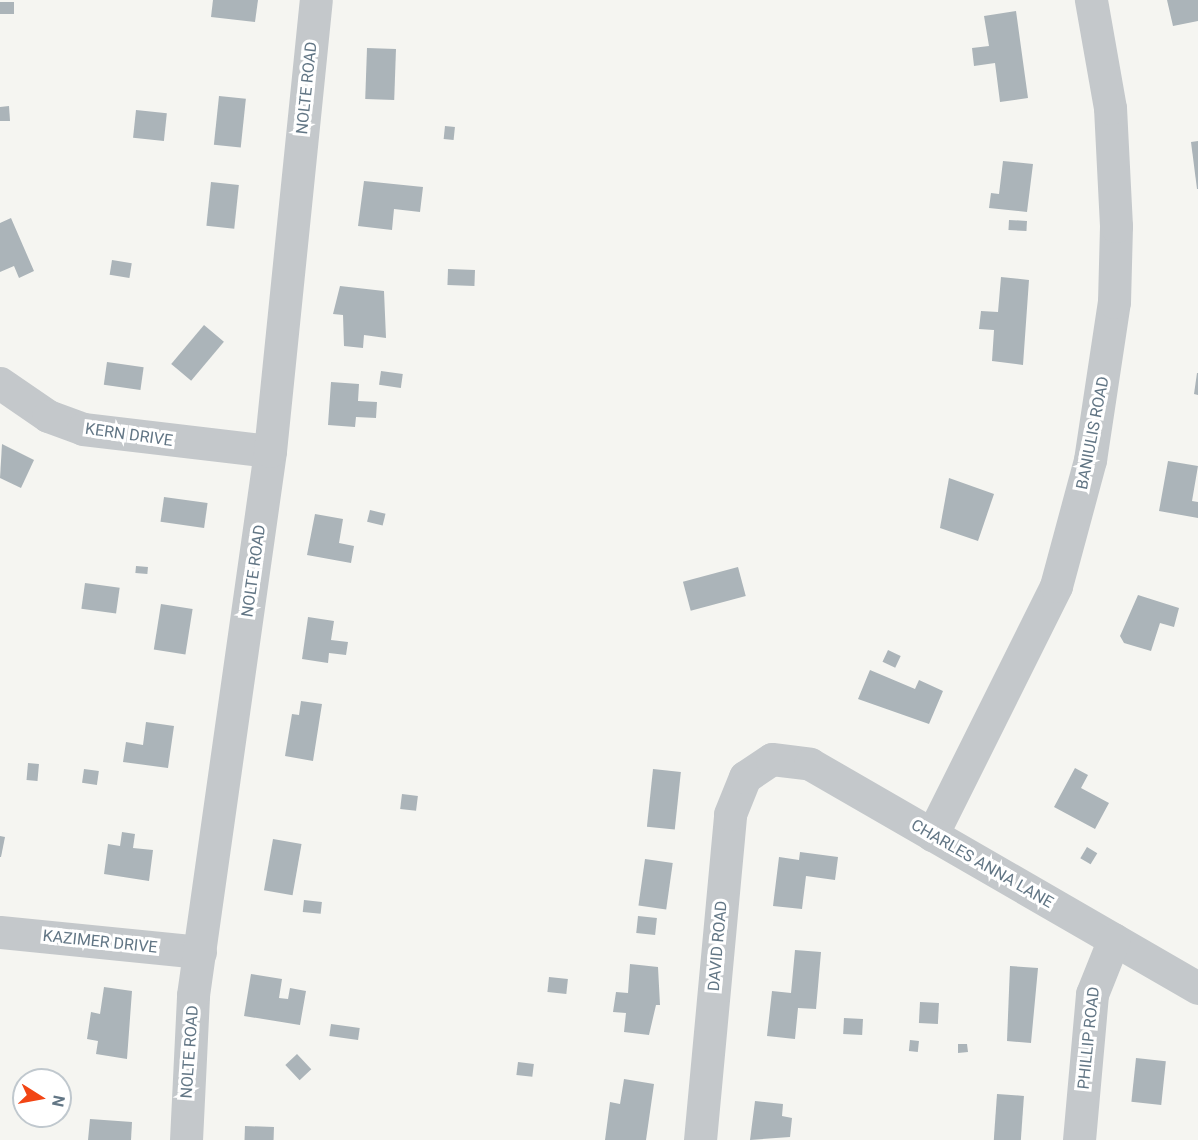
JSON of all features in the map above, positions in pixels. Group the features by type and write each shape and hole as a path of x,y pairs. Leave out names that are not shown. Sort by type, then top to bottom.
{"street":[{"name":"NOLTE ROAD","path":"186,1140 188,1045 270,451 316,0"},
{"name":"BANIULIS ROAD","path":"932,835 1056,586 1090,460 1114,302 1116,236 1110,108 1091,0"},
{"name":"KERN DRIVE","path":"0,384 48,416 83,429 270,451"},
{"name":"CHARLES ANNA LANE","path":"761,762 800,760 1198,988"},
{"name":"DAVID ROAD","path":"700,1140 730,814 739,785 761,762"},
{"name":"KAZIMER DRIVE","path":"0,932 200,952"},
{"name":"PHILLIP ROAD","path":"1079,1140 1092,994 1114,939"}],"building":[{"path":"213,0 258,0 255,22 211,17"},
{"path":"1167,0 1198,0 1198,21 1173,26"},
{"path":"0,2 14,2 14,14 0,14"},
{"path":"1016,11 1028,98 1000,102 995,63 974,66 972,48 989,46 984,16"},
{"path":"367,48 396,49 394,100 365,99"},
{"path":"219,96 246,99 241,148 214,145"},
{"path":"9,106 10,121 0,121 0,107"},
{"path":"136,110 167,113 164,141 133,138"},
{"path":"445,126 455,127 454,140 444,139"},
{"path":"1198,141 1198,189 1197,189 1191,142"},
{"path":"1003,161 1033,164 1027,212 989,208 991,193 999,194"},
{"path":"364,181 423,187 420,212 394,209 392,230 358,226"},
{"path":"211,182 239,185 234,229 206,226"},
{"path":"11,218 34,271 19,278 14,266 0,272 0,223"},
{"path":"1009,220 1027,221 1026,231 1008,230"},
{"path":"112,260 132,263 129,278 110,275"},
{"path":"448,269 475,270 474,286 447,285"},
{"path":"1001,277 1029,280 1023,365 992,361 994,330 979,329 981,311 998,312"},
{"path":"340,286 384,291 386,338 364,335 363,348 344,346 343,315 333,314"},
{"path":"204,325 224,342 191,381 171,364"},
{"path":"107,362 144,367 140,390 104,385"},
{"path":"381,371 403,374 401,388 379,385"},
{"path":"1198,373 1198,395 1194,394"},
{"path":"331,382 359,384 358,401 377,402 376,418 356,417 355,427 328,425"},
{"path":"2,444 34,460 21,488 0,478"},
{"path":"1168,461 1198,466 1192,501 1198,502 1198,518 1159,511"},
{"path":"949,478 994,494 978,541 940,528"},
{"path":"164,497 208,503 204,528 161,522"},
{"path":"370,510 386,514 383,526 367,522"},
{"path":"315,514 343,519 339,543 354,546 351,563 307,555"},
{"path":"136,566 148,567 147,574 135,573"},
{"path":"738,567 746,596 691,611 683,582"},
{"path":"85,583 120,588 116,614 81,609"},
{"path":"1138,595 1179,608 1174,627 1160,623 1151,651 1124,643 1120,636"},
{"path":"161,604 193,609 185,654 154,649"},
{"path":"308,617 334,621 331,640 348,642 346,655 329,653 328,663 302,659"},
{"path":"888,650 901,656 895,668 883,662"},
{"path":"870,670 915,689 919,680 943,691 929,724 858,699"},
{"path":"301,701 322,704 313,761 285,756 292,714 299,715"},
{"path":"146,722 174,726 168,768 123,762 126,742 143,745"},
{"path":"28,763 39,764 37,781 27,780"},
{"path":"1075,768 1088,775 1081,788 1109,803 1095,829 1054,807"},
{"path":"84,769 99,771 97,785 82,783"},
{"path":"653,769 681,772 675,830 647,827"},
{"path":"402,794 418,796 416,811 400,809"},
{"path":"122,832 135,834 133,848 153,850 149,881 104,874 108,844 120,846"},
{"path":"0,836 5,837 1,857 0,857"},
{"path":"273,839 302,844 293,895 264,890"},
{"path":"1087,847 1097,853 1091,864 1080,858"},
{"path":"800,852 838,857 835,880 806,876 802,909 773,906 779,857 799,860"},
{"path":"645,859 673,863 666,909 638,906"},
{"path":"304,900 322,902 321,914 303,912"},
{"path":"638,916 657,918 655,935 636,933"},
{"path":"795,950 821,952 816,1009 798,1008 795,1039 767,1036 772,991 791,993"},
{"path":"630,964 658,967 660,1005 656,1005 649,1035 624,1032 626,1013 613,1012 616,992 628,993"},
{"path":"1010,966 1038,968 1031,1043 1007,1041"},
{"path":"251,974 282,979 279,998 288,999 290,988 306,991 300,1025 244,1016"},
{"path":"549,977 568,979 566,994 547,992"},
{"path":"104,987 132,991 127,1059 96,1054 98,1041 87,1039 91,1012 100,1014"},
{"path":"920,1002 939,1003 938,1024 919,1023"},
{"path":"844,1018 863,1019 862,1035 843,1034"},
{"path":"331,1024 360,1028 358,1040 329,1036"},
{"path":"910,1040 919,1041 918,1052 909,1051"},
{"path":"958,1044 967,1044 968,1052 958,1053"},
{"path":"297,1054 311,1069 300,1080 285,1065"},
{"path":"1136,1058 1166,1061 1161,1105 1131,1102"},
{"path":"518,1062 534,1064 532,1077 516,1075"},
{"path":"624,1079 654,1084 646,1140 605,1140 610,1102 620,1104"},
{"path":"997,1094 1024,1096 1021,1140 994,1140"},
{"path":"755,1101 783,1104 782,1116 792,1118 790,1137 750,1140"},
{"path":"90,1119 132,1122 131,1140 88,1140"},
{"path":"245,1126 274,1127 274,1140 245,1140"}]}
